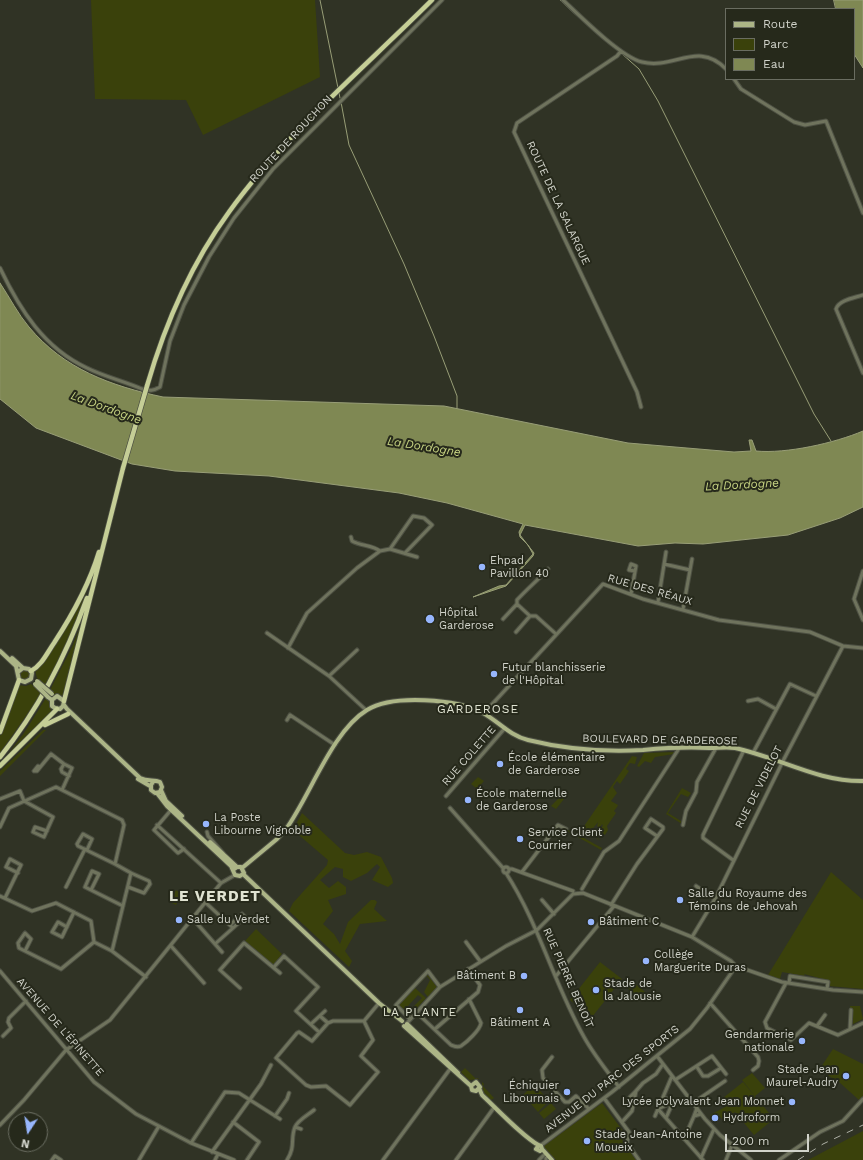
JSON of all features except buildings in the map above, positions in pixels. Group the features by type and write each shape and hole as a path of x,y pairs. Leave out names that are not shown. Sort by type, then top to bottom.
{"highway":[{"path":"64,702 123,468 156,357 185,286 205,250 229,212 252,182 289,141 432,0"},
{"path":"31,673 40,665 71,616 84,592 95,567 113,510"},
{"path":"0,757 35,709 54,676 68,646 96,574"},
{"path":"0,732 19,680"},
{"path":"0,766 58,709"},
{"path":"31,735 50,721 68,714"}],"main road":[{"path":"0,647 23,668 31,673 36,682 52,697 61,697 67,709 140,778 153,782 160,782 162,787 161,790 166,801 224,855 239,876 243,874"},
{"path":"0,650 16,666 19,680 22,682 36,682"},
{"path":"18,672 23,668"},
{"path":"29,681 31,673"},
{"path":"52,697 52,706 68,714 140,781 150,786 152,791 157,793 171,810 236,870"},
{"name":"BOULEVARD DE GARDEROSE","path":"242,868 283,833 335,745 348,728 366,710 385,703 415,701 461,704 484,713 505,728 526,740 581,748 620,750 680,747 733,748 782,762 812,773 836,779 863,781"},
{"path":"58,709 64,702"},
{"path":"150,786 153,782"},
{"path":"157,793 161,790"},
{"path":"236,870 242,868 243,874 379,1003 406,1022 471,1086 472,1090 478,1089"},
{"path":"450,1067 468,1082 478,1083 478,1089 482,1095 522,1134 539,1148 546,1158"},
{"path":"471,1086 474,1082"},
{"path":"478,1089 493,1109 552,1160"}],"street":[{"name":"ROUTE DE ROUCHON","path":"0,268 19,304 42,336 52,345 88,368 142,389 150,391 160,387 170,341 184,305 209,257 234,218 273,168 442,0"},
{"path":"563,0 621,51 635,60 650,63 664,63 690,56 705,55 725,68"},
{"name":"ROUTE DE LA SALARGUE","path":"621,51 617,56 517,123 514,132 637,392 641,407"},
{"path":"735,80 745,91 794,122 805,125 826,121 863,213"},
{"path":"863,295 842,302 836,309 863,373"},
{"path":"390,549 413,516 426,519 432,525 404,553"},
{"path":"351,537 355,542 377,548 380,551"},
{"path":"288,648 307,613 357,568 380,551 390,549 417,557"},
{"path":"658,602 666,552"},
{"path":"683,609 692,559"},
{"path":"664,564 690,570"},
{"path":"503,619 517,604 517,600 532,582 538,580 548,569"},
{"path":"631,594 635,571"},
{"path":"863,571 854,599 863,620"},
{"name":"RUE DES RÉAUX","path":"484,713 600,585 606,584 631,594 719,620 810,632 843,646 863,648"},
{"path":"517,604 530,616 534,615 556,634"},
{"path":"516,632 530,616"},
{"path":"267,633 329,676 366,710"},
{"name":"RUE DE VIDELOT","path":"692,937 715,899 782,762 843,646"},
{"path":"329,676 357,650"},
{"path":"753,753 790,684 816,696"},
{"path":"748,701 758,699 776,709"},
{"path":"287,720 290,715 335,745"},
{"name":"RUE COLETTE","path":"446,796 505,728"},
{"path":"582,891 604,852 619,841 680,747"},
{"path":"682,822 696,792 697,782 716,748"},
{"path":"733,860 703,838 703,835 744,750"},
{"path":"40,767 51,754 72,768 62,790"},
{"path":"64,764 61,769 62,772 69,776"},
{"path":"0,828 9,808 52,788 62,790 122,820 124,826 115,864"},
{"path":"0,799 20,791 24,801 53,817 47,831 42,838 33,832 35,827 47,831"},
{"name":"RUE PIERRE BENOÎT","path":"450,808 503,868 503,871 506,873 537,930 584,1038 600,1063 619,1087"},
{"path":"171,810 154,830 178,853 184,850"},
{"path":"556,976 612,905 663,827 651,819 645,828 657,836"},
{"path":"157,825 221,883"},
{"path":"522,872 558,825 566,829"},
{"path":"207,832 208,836 220,848 224,855"},
{"path":"66,887 86,850 92,839 83,834 77,845 86,850 115,864 149,882 150,884 144,893 128,887"},
{"path":"5,898 18,872 21,865 10,859 6,867 18,872"},
{"path":"503,868 506,866 509,869 522,872 573,893 582,891 612,905 692,937 731,961 736,966 787,983 827,989 863,992"},
{"path":"506,873 509,869"},
{"path":"0,1125 24,1100 66,1050 110,1020 221,883 236,870"},
{"path":"91,890 99,874 92,871 85,887 91,890 123,906"},
{"path":"112,951 131,873"},
{"path":"696,886 715,899"},
{"path":"440,987 428,971 396,1005 406,1022 440,987 480,961 537,930 573,893"},
{"path":"0,896 32,911 56,903 92,923 94,942"},
{"path":"542,900 554,914"},
{"path":"206,903 233,928"},
{"path":"67,926 58,922 52,932 62,937 74,912"},
{"path":"215,944 245,917 242,914 230,925"},
{"path":"193,919 222,952"},
{"path":"26,951 32,939 25,933 18,943 19,948 62,968 94,942"},
{"path":"94,942 112,951 146,977"},
{"path":"466,942 480,961"},
{"path":"240,988 220,970 244,943 280,973"},
{"path":"171,946 204,984"},
{"path":"274,967 284,956 318,987 296,1011 319,1032"},
{"name":"AVENUE DU PARC DES SPORTS","path":"539,1148 619,1087 690,1029 710,1004 736,966"},
{"path":"435,1029 470,999 480,988 480,985 468,969"},
{"name":"AVENUE DE L'ÉPINETTE","path":"0,971 94,1082 136,1114 191,1143 234,1160"},
{"path":"827,989 828,982 790,976 765,1022 765,1025 791,1040 809,1023 838,1035 863,1023"},
{"path":"804,986 806,978"},
{"path":"416,1012 451,1045 456,1047 461,1046 480,1027 481,1023 470,999"},
{"path":"2,1036 11,1028 8,1022 9,1018 26,1001"},
{"path":"364,1021 379,1003"},
{"path":"710,1004 758,1057 760,1061 758,1066 753,1070"},
{"path":"850,1029 851,1010"},
{"path":"311,1024 325,1011"},
{"path":"817,1026 825,1015"},
{"path":"320,1016 328,1023"},
{"path":"333,1021 364,1021 373,1040 361,1056 378,1072 350,1105 326,1086 311,1087 306,1085 276,1058 296,1033 299,1032 311,1041 328,1023 333,1021"},
{"path":"657,1056 714,1129 751,1160"},
{"path":"675,1080 712,1056 726,1074"},
{"path":"552,1057 542,1070 543,1078 565,1102 569,1102 576,1096 589,1109"},
{"path":"622,1122 629,1115 633,1106 636,1091 643,1083 656,1074 663,1064"},
{"path":"212,1152 250,1099 271,1065"},
{"path":"383,1160 450,1067"},
{"path":"697,1067 703,1076 708,1076 721,1068"},
{"path":"655,1116 672,1076"},
{"path":"693,1103 725,1081"},
{"path":"191,1143 225,1092 239,1093 280,1119"},
{"path":"275,1116 287,1099 289,1093"},
{"path":"663,1097 673,1102"},
{"path":"604,1098 629,1132 627,1143 640,1160"},
{"path":"779,1160 820,1132 843,1121 863,1099"},
{"path":"658,1109 673,1102"},
{"path":"666,1118 673,1102"},
{"path":"684,1139 697,1108"},
{"path":"456,1160 493,1109"},
{"path":"658,1109 702,1159 714,1129"},
{"path":"287,1160 293,1151 295,1127 299,1121 314,1110"},
{"path":"694,1116 701,1114"},
{"path":"233,1122 259,1142 247,1160"},
{"path":"139,1160 159,1126"},
{"path":"295,1127 301,1129"},
{"path":"711,1136 718,1133"},
{"path":"726,1160 732,1145"},
{"path":"215,1160 218,1154"},
{"path":"52,1160 55,1156 61,1160"},
{"path":"538,1160 546,1158"}],"green space":[{"path":"91,0 315,0 320,77 203,135 186,100 95,99"},
{"path":"87,591 70,636 46,686 37,678 35,670 75,612"},
{"path":"84,616 64,691 64,697 54,694 50,690 72,647"},
{"path":"23,670 27,670 29,671 29,679 23,680 20,677 20,673"},
{"path":"31,684 42,693 0,753 0,736 17,685 26,686"},
{"path":"46,698 50,700 51,713 0,765 24,733"},
{"path":"43,730 46,730 0,776 0,771"},
{"path":"676,752 674,754 655,757 651,763 645,761 639,767 637,766 644,753"},
{"path":"632,756 637,757 635,764 630,763 626,769 629,771 620,784 617,781 613,787 617,793 611,801 618,805 614,811 616,813 607,826 608,830 605,835 598,830 603,826 602,824 600,828 597,826 598,822 590,832 601,841 586,831 583,835 584,838 602,848 601,850 567,831 568,830 578,835"},
{"path":"478,777 484,781 477,789 471,784"},
{"path":"682,788 691,793 688,797 681,794 668,813 681,821 682,824 666,814"},
{"path":"554,792 564,799 556,809 551,806 559,798"},
{"path":"302,813 345,853 354,855 367,852 381,857 392,878 393,883 388,887 372,880 380,867 377,864 367,873 351,881 343,877 343,869 335,867 320,880 329,888 338,881 346,887 346,894 328,900 333,911 323,924 334,934 340,944 348,922 371,900 375,900 377,902 374,909 387,921 360,924 345,951 352,961 349,967 289,911 293,903 327,865 328,860 293,830"},
{"path":"831,872 863,900 863,989 829,986 827,980 804,974 805,976 782,972 780,979 768,975"},
{"path":"176,890 182,894 176,905 170,902"},
{"path":"256,929 282,954 273,965 245,941"},
{"name":"Stade de la Jalousie","path":"600,962 622,979 592,1017 570,1000"},
{"path":"427,974 437,987 428,997 424,992 430,980 427,976 415,988 426,998 410,1016 403,1008 400,1008 398,1004","holes":["418,995 422,998 410,1010 407,1007"]},
{"path":"632,981 645,992 640,998 627,988"},
{"path":"850,1006 860,1006 863,1019 851,1025"},
{"name":"Stade Jean Maurel-Audry","path":"833,1049 863,1064 863,1096 859,1100 839,1082 819,1070"},
{"path":"465,1068 476,1079 479,1079 469,1080 461,1072"},
{"path":"752,1073 765,1088 755,1096 742,1080"},
{"path":"482,1082 484,1084 483,1086 494,1098 491,1100 482,1091"},
{"path":"743,1082 774,1119 754,1135 735,1112 723,1120 717,1113 712,1117 710,1115 729,1105 723,1098"},
{"path":"534,1084 549,1101 538,1112 523,1095"},
{"path":"551,1103 556,1109 544,1119 539,1113"},
{"path":"602,1103 626,1135 626,1138 622,1141 636,1160 556,1160 544,1149 544,1146"},
{"path":"863,1131 863,1160 808,1160"}],"water":[{"path":"834,0 863,0 863,68 855,56 855,8 836,8"},
{"name":"La Dordogne","path":"0,283 29,327 57,354 73,365 107,381 144,393 163,397 444,406 628,443 734,452 751,451 749,440 752,440 756,451 781,451 810,447 839,440 863,431 863,507 840,518 788,535 703,544 675,543 638,546 525,525 520,535 527,544 520,537 519,532 523,524 447,503 399,493 269,476 175,471 132,464 36,428 0,399"},
{"path":"529,546 534,553 533,556 506,586 473,597 499,586 506,585 533,554"}],"waterway":[{"path":"320,0 338,88"},
{"path":"560,0 577,16"},
{"path":"621,53 639,69 658,101 814,414 831,441"},
{"path":"339,93 340,98"},
{"path":"341,102 349,145 404,264 434,336 457,396 457,408"}],"railway":[{"path":"798,1160 823,1144 863,1125"}],"place":[{"name":"Ehpad Pavillon 40","path":"482,567"},
{"name":"Hôpital Garderose","path":"430,619"},
{"name":"Futur blanchisserie de l'Hôpital","path":"494,674"},
{"name":"École élémentaire de Garderose","path":"500,764"},
{"name":"École maternelle de Garderose","path":"468,800"},
{"name":"La Poste Libourne Vignoble","path":"206,824"},
{"name":"Service Client Courrier","path":"520,839"},
{"name":"Salle du Royaume des Témoins de Jehovah","path":"680,900"},
{"name":"Salle du Verdet","path":"179,920"},
{"name":"Bâtiment C","path":"591,922"},
{"name":"Collège Marguerite Duras","path":"646,961"},
{"name":"Bâtiment B","path":"524,976"},
{"name":"Stade de la Jalousie","path":"596,990"},
{"name":"Bâtiment A","path":"520,1010"},
{"name":"Gendarmerie nationale","path":"802,1041"},
{"name":"Stade Jean Maurel-Audry","path":"846,1076"},
{"name":"Échiquier Libournais","path":"567,1092"},
{"name":"Lycée polyvalent Jean Monnet","path":"792,1102"},
{"name":"Hydroform","path":"715,1118"},
{"name":"Stade Jean-Antoine Moueix","path":"587,1141"}],"district":[{"name":"GARDEROSE","path":"478,709"},
{"name":"LE VERDET","path":"215,897"},
{"name":"LA PLANTE","path":"420,1012"}]}
